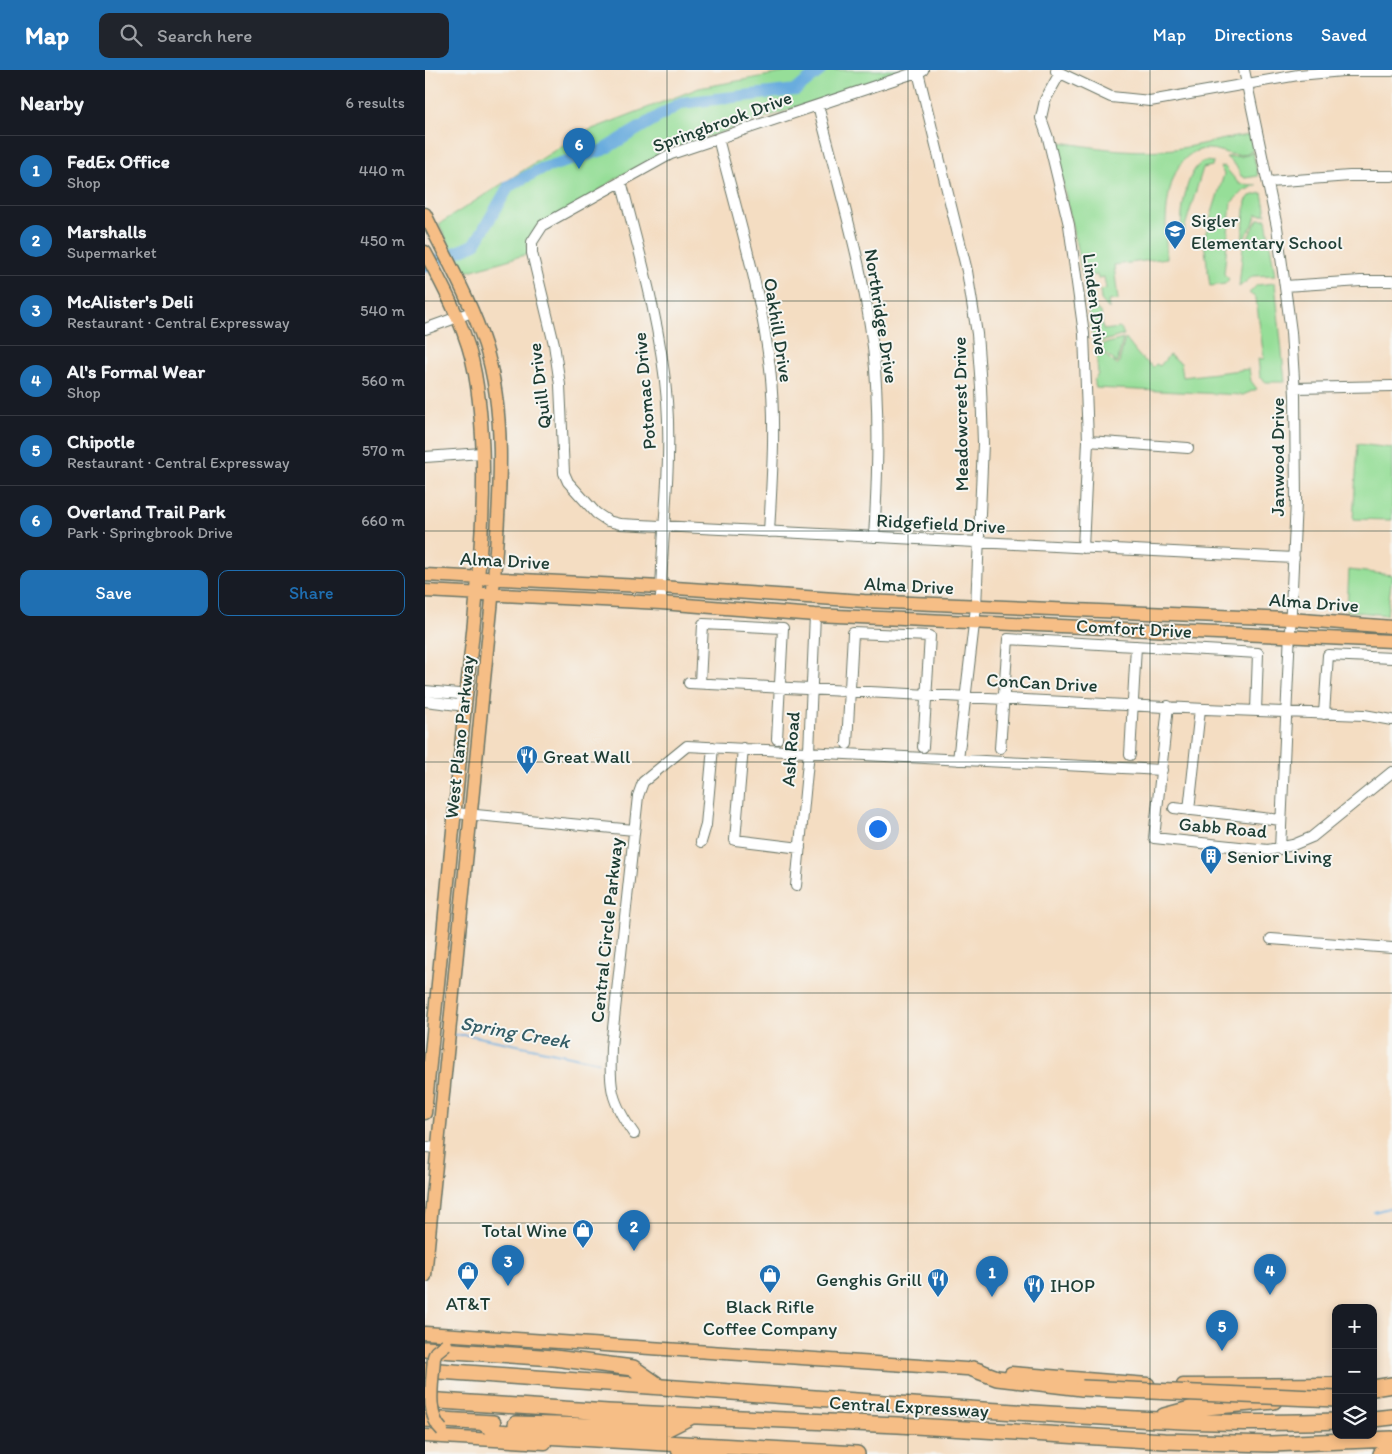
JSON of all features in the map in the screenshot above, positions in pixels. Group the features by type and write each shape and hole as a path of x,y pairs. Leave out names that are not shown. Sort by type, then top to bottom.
{"highway":[{"path":"425,1349 538,1357 633,1368 657,1385"},
{"name":"Central Expressway","path":"425,1370 657,1385 844,1401 1150,1420 1249,1423 1332,1421"},
{"path":"973,1370 997,1378 1082,1388 1332,1399"},
{"path":"1377,1387 1392,1385"},
{"path":"1150,1420 1194,1408 1240,1405 1332,1394"},
{"path":"1377,1397 1392,1396"},
{"name":"Central Expressway","path":"425,1400 691,1416 897,1424 1218,1443 1298,1443 1392,1439"},
{"path":"425,1419 668,1428 691,1416"},
{"path":"1377,1419 1392,1417"},
{"path":"483,1422 498,1432 543,1436 857,1454"},
{"path":"1381,1454 1392,1450"}],"main road":[{"name":"West Plano Parkway","path":"425,214 473,312 485,345 494,388 499,453 493,594 470,814 449,1045 431,1148 425,1276"},
{"name":"West Plano Parkway","path":"425,252 456,318 475,372 482,453 478,578 425,1114"},
{"path":"482,453 499,453"},
{"name":"Alma Drive","path":"425,575 661,587 806,598 976,607 1290,619 1392,627"},
{"name":"Alma Drive","path":"425,591 661,603 815,615 1392,641"},
{"path":"437,990 453,991"},
{"name":"Central Expressway","path":"425,1333 1187,1386 1332,1384"},
{"path":"458,1438 442,1430 432,1417 431,1407 434,1357 440,1348 462,1336"},
{"path":"1377,1382 1392,1381"},
{"path":"425,1436 730,1454"}],"street":[{"name":"Janwood Drive","path":"1244,70 1269,182 1285,286 1295,388 1297,446 1294,558 1280,849"},
{"name":"Springbrook Drive","path":"531,252 532,242 543,225 671,154 920,71"},
{"name":"Meadowcrest Drive","path":"920,71 967,271 977,334 983,443 976,607 958,760"},
{"path":"1058,72 1111,97 1133,101 1168,99 1307,75 1392,71"},
{"name":"Linden Drive","path":"1058,72 1045,100 1041,118 1048,138 1069,225 1084,334 1088,441 1083,548"},
{"name":"Northridge Drive","path":"818,105 855,251 873,346 877,434 874,537"},
{"name":"Oakhill Drive","path":"718,138 756,289 766,337 772,413 769,532"},
{"path":"1269,182 1350,176 1392,176"},
{"name":"Potomac Drive","path":"621,181 652,303 661,351 667,402 668,449 661,603"},
{"name":"Quill Drive","path":"531,252 554,344 560,385 564,473 568,482 591,509"},
{"path":"1285,286 1392,281"},
{"path":"425,329 473,312"},
{"path":"1295,388 1392,386"},
{"path":"1088,441 1189,448"},
{"path":"425,457 482,453"},
{"name":"Ridgefield Drive","path":"591,509 608,521 620,524 1294,558"},
{"name":"Ash Road","path":"796,886 809,751 815,615"},
{"name":"ConCan Drive","path":"780,687 783,628 703,624 695,683 1133,704 1200,709 1363,715 1392,720"},
{"path":"847,744 853,633 929,636 923,747"},
{"name":"Comfort Drive","path":"1004,698 1008,639 1258,653 1256,711"},
{"path":"1130,755 1136,646"},
{"path":"1323,714 1328,655 1392,658"},
{"path":"777,739 780,687"},
{"path":"425,690 459,694 466,700 482,702"},
{"path":"1000,748 1004,698"},
{"path":"425,701 458,704 466,700"},
{"path":"701,842 706,825 713,747 1162,770 1168,706"},
{"path":"1189,810 1200,709"},
{"name":"Central Circle Parkway","path":"634,1134 618,1111 611,1094 610,1076 612,1040 638,796 643,782 687,746 713,747"},
{"path":"743,748 735,840 800,848"},
{"name":"Gabb Road","path":"1162,770 1154,838 1267,850 1280,849 1312,837 1392,772"},
{"path":"1174,808 1281,820"},
{"path":"455,812 634,830"},
{"path":"1271,939 1392,948"}],"green space":[{"path":"798,70 911,70 670,149 620,176 575,207 538,225 527,242 528,254 462,273 439,224 582,133 699,88"},
{"path":"1250,135 1253,149 1247,153 1236,155 1206,149 1192,153 1181,163 1169,193 1166,228 1167,258 1114,265 1118,300 1108,301 1109,309 1101,300 1100,290 1106,289 1104,277 1098,278 1097,275 1089,276 1091,294 1087,296 1054,141 1108,149 1150,151 1186,147"},
{"path":"1253,152 1258,176 1245,178 1241,176 1236,166 1226,157 1243,156"},
{"path":"1205,161 1213,162 1212,166 1203,168 1183,233 1181,233 1185,192 1198,165"},
{"path":"1224,166 1239,184 1257,185 1243,191 1231,203 1224,274 1229,279 1225,284 1210,286 1204,242 1198,239 1199,236 1204,239 1224,174 1220,167"},
{"path":"1262,193 1266,214 1256,215 1253,225 1242,241 1246,201 1250,196"},
{"path":"1258,219 1266,219 1275,275 1253,276 1239,287 1243,247"},
{"path":"1275,283 1285,382 1266,382 1260,377 1258,358 1264,359 1256,298 1249,293 1257,285"},
{"path":"1089,307 1093,307 1101,312 1103,330 1121,328 1124,335 1094,344 1088,311"},
{"path":"1125,338 1139,356 1153,367 1156,364 1160,366 1169,355 1181,363 1183,377 1249,369 1251,381 1257,389 1243,395 1096,388 1094,381 1098,374 1096,348 1117,365"},
{"path":"1123,339 1117,363 1097,346"},
{"path":"1358,444 1392,448 1392,520 1353,519"},
{"path":"1349,570 1392,575 1387,615 1347,611"}],"waterway":[{"path":"425,266 475,244 509,186 541,169 603,150 681,103 796,90 821,70"},
{"name":"Spring Creek","path":"454,1035 469,1035 599,1062"},
{"name":"Spring Creek","path":"1374,1212 1392,1207"}],"place":[{"name":"Overland Trail Park","path":"579,169"},
{"name":"Sigler Elementary School","path":"1175,250"},
{"name":"Great Wall","path":"527,775"},
{"name":"Senior Living","path":"1211,875"},
{"name":"Total Wine","path":"583,1249"},
{"name":"Marshalls","path":"634,1251"},
{"name":"McAlister's Deli","path":"508,1286"},
{"name":"AT&T","path":"468,1291"},
{"name":"Black Rifle Coffee Company","path":"770,1294"},
{"name":"Al's Formal Wear","path":"1270,1295"},
{"name":"FedEx Office","path":"992,1297"},
{"name":"Genghis Grill","path":"938,1298"},
{"name":"IHOP","path":"1034,1304"},
{"name":"Chipotle","path":"1222,1351"}]}
